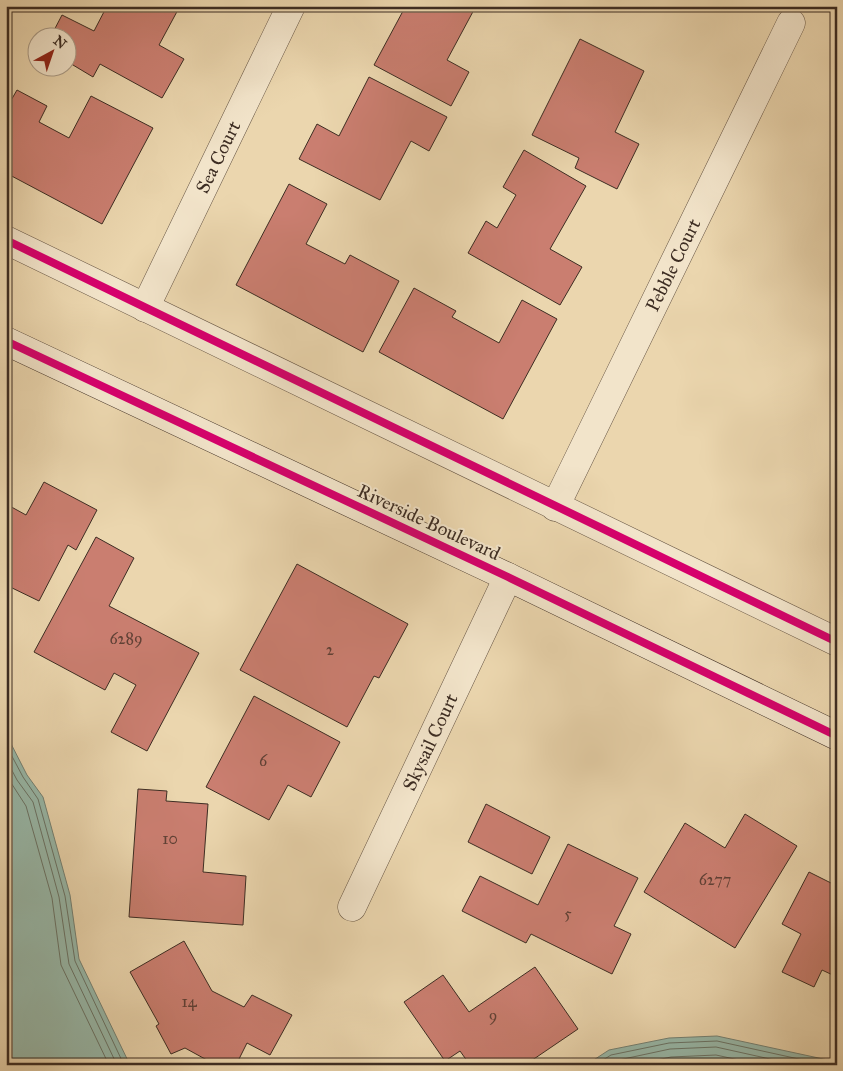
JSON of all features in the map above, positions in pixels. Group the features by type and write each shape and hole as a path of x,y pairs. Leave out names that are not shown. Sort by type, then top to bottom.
{"street":[{"name":"Sea Court","path":"145,308 290,6"},
{"name":"Pebble Court","path":"555,507 791,23"},
{"path":"6,240 837,642"},
{"name":"Riverside Boulevard","path":"6,341 508,577 837,736"},
{"name":"Skysail Court","path":"352,907 508,577"}],"water":[{"path":"6,734 27,775 43,797 70,895 79,959 130,1065 6,1065"},
{"path":"717,1036 837,1062 837,1065 586,1065 609,1050 669,1038"}],"building":[{"path":"107,6 180,6 159,45 184,59 162,98 100,64 93,77 78,68 78,28 55,28 62,15 94,31"},
{"path":"393,6 476,6 447,60 469,72 451,106 374,65 403,11"},
{"path":"580,39 644,71 615,132 639,144 617,189 575,168 579,158 532,135"},
{"path":"369,77 447,117 429,151 411,141 380,200 299,159 317,124 339,136"},
{"path":"17,90 47,106 39,122 69,138 91,96 153,128 102,224 6,173 6,109"},
{"path":"524,150 586,186 550,249 582,267 560,305 468,253 486,221 497,228 516,195 503,187"},
{"path":"289,184 327,204 306,244 345,264 350,255 399,281 363,352 236,285"},
{"path":"414,288 456,311 452,317 499,343 522,300 557,319 503,419 379,352"},
{"path":"44,482 97,510 76,550 68,545 39,601 6,585 6,504 26,515"},
{"path":"96,537 134,558 109,606 199,653 147,751 111,732 136,685 114,673 105,690 34,652"},
{"path":"297,564 408,624 379,678 374,676 347,727 240,670"},
{"path":"254,696 340,742 311,797 288,785 269,820 206,787"},
{"path":"138,789 167,791 166,801 208,804 203,872 246,876 243,925 129,917"},
{"path":"486,804 550,837 532,874 468,842"},
{"path":"745,814 797,846 735,948 644,892 685,823 725,848"},
{"path":"568,844 638,878 614,926 631,934 612,974 531,934 526,943 462,911 480,876 538,905"},
{"path":"809,872 837,886 837,977 822,970 814,987 782,972 801,934 782,924"},
{"path":"184,941 212,991 244,1007 252,995 292,1015 270,1055 247,1043 236,1065 216,1065 185,1048 171,1054 156,1026 159,1024 130,972"},
{"path":"535,967 578,1029 525,1065 470,1065 460,1051 445,1061 404,1002 443,975 469,1012"}],"cycle path":[{"path":"6,240 837,642"},
{"path":"6,341 508,577 837,736"}]}
